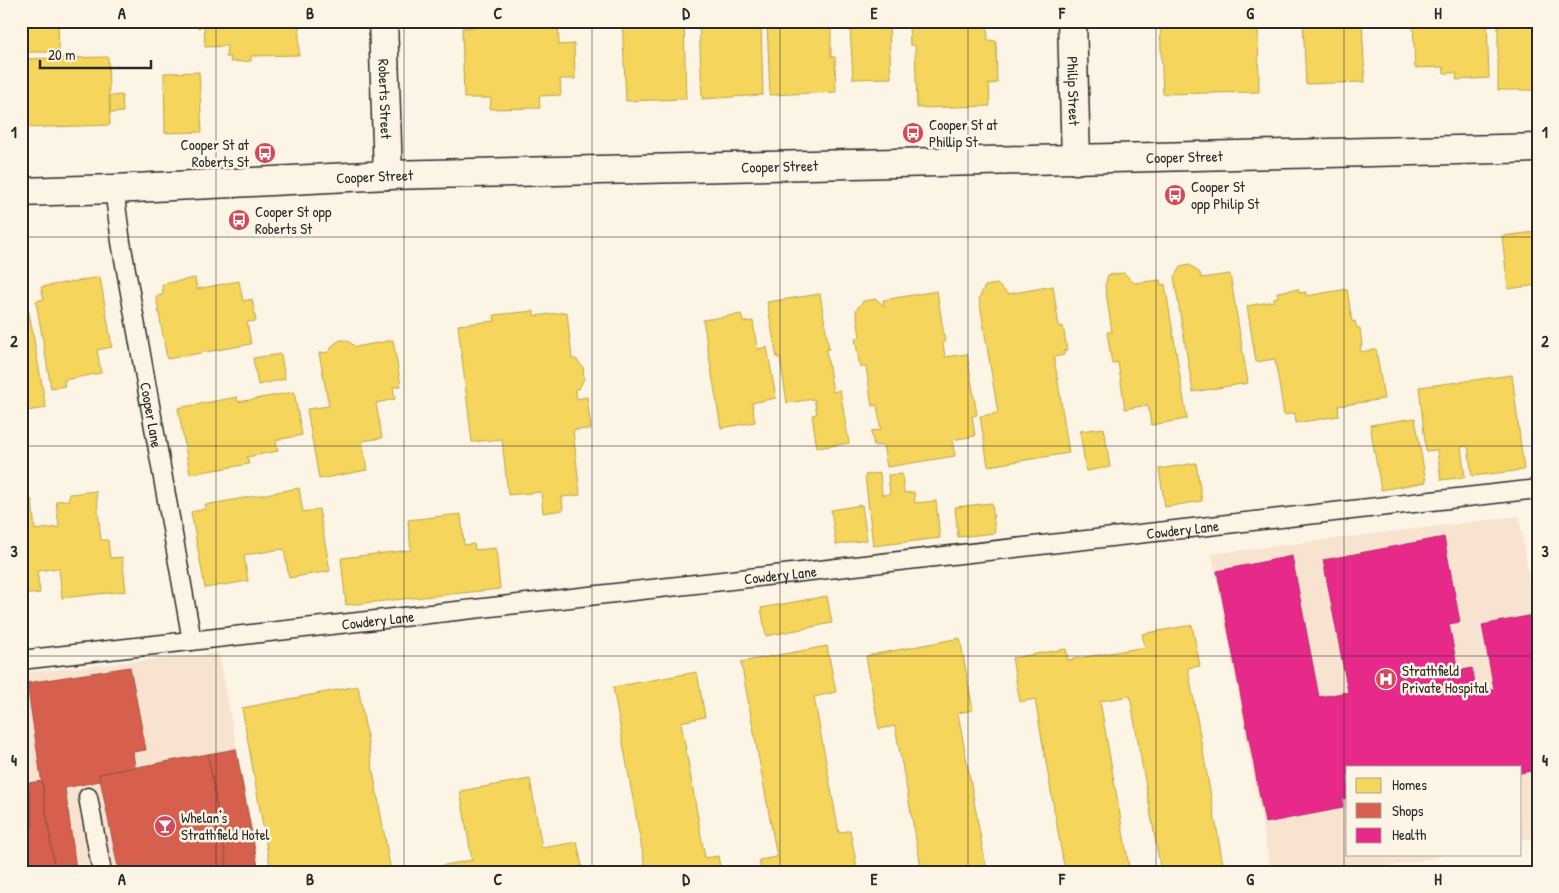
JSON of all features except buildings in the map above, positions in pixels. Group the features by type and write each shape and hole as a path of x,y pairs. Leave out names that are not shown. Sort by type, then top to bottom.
{"street":[{"name":"Roberts Street","path":"383,21 388,175"},
{"name":"Philip Street","path":"1072,21 1076,160"},
{"name":"Cooper Street","path":"21,192 388,175 1538,148"}],"lane":[{"name":"Cooper Lane","path":"114,189 120,242 192,641"},
{"name":"Cowdery Lane","path":"21,660 1538,489"},
{"path":"88,797 102,872"}],"shaded area":[{"name":"Strathfield Private Hospital","path":"1519,516 1531,592 1538,592 1538,837 1522,840 1522,766 1346,766 1346,856 1441,856 1364,872 1271,872 1212,554"},
{"path":"219,653 260,872 21,872 21,673"}],"place":[{"name":"Cooper St at Phillip St","path":"913,133"},
{"name":"Cooper St at Roberts St","path":"265,153"},
{"name":"Cooper St opp Philip St","path":"1175,195"},
{"name":"Cooper St opp Roberts St","path":"239,220"},
{"name":"Strathfield Private Hospital","path":"1386,679"},
{"name":"Whelan's Strathfield Hotel","path":"165,826"}]}
